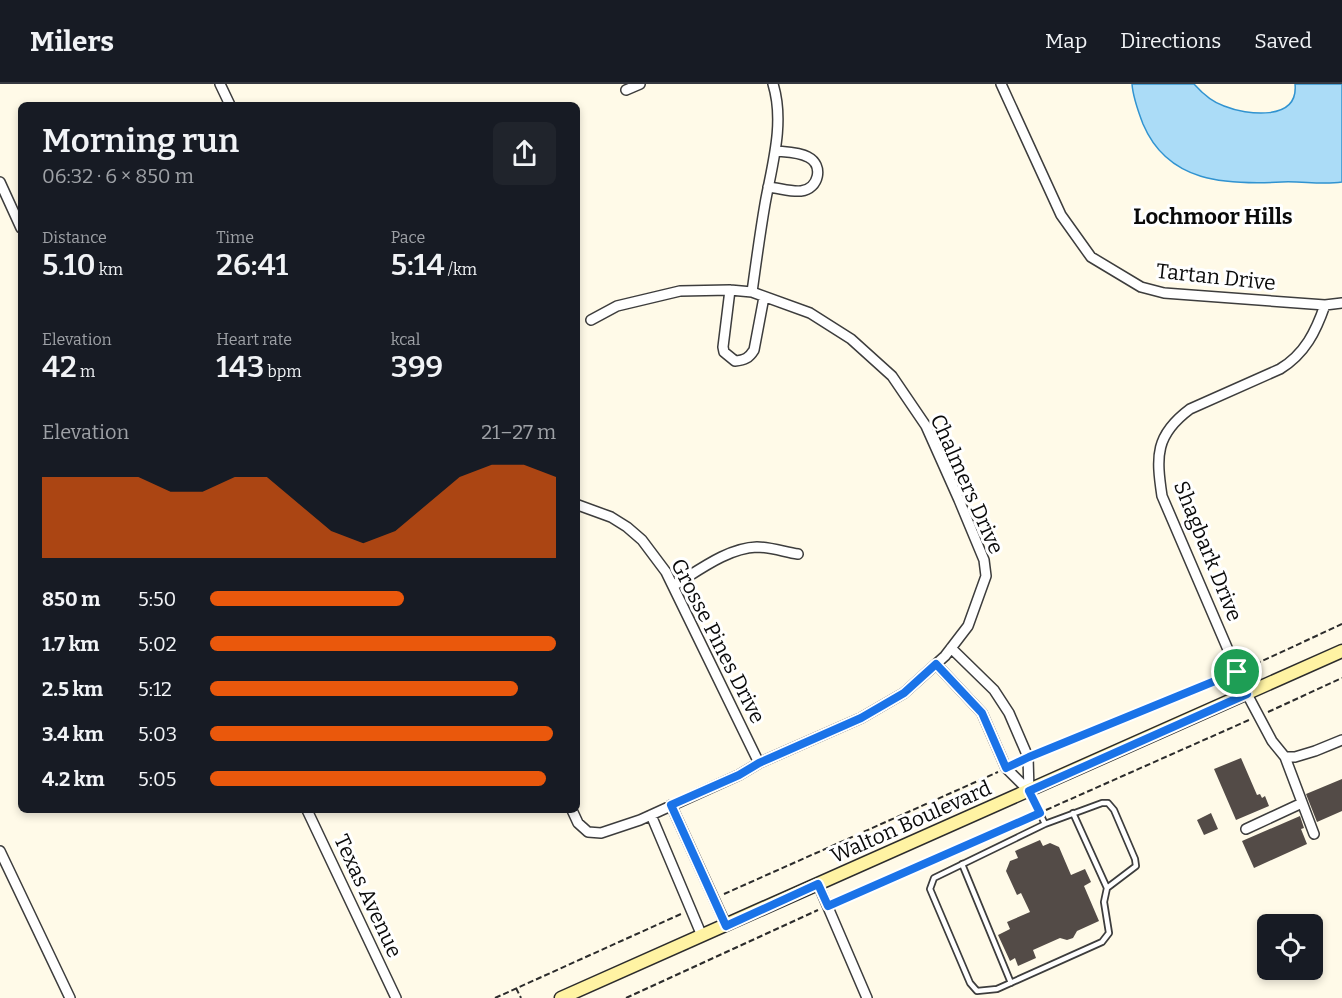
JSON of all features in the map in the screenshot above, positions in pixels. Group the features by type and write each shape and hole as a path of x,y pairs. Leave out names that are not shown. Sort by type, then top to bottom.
{"main road":[{"name":"Walton Boulevard","path":"561,998 1342,651"}],"street":[{"path":"220,84 229,102"},
{"path":"626,90 640,84"},
{"path":"752,292 768,187 776,151 778,116 773,84"},
{"name":"Tartan Drive","path":"1001,84 1061,215 1091,257 1141,286 1164,292 1325,305"},
{"path":"768,187 802,191 811,188 817,180 818,169 814,160 806,156 776,151"},
{"path":"0,182 18,221"},
{"path":"730,290 723,347 724,352 735,361 742,361 749,357 754,350 764,297"},
{"name":"Chalmers Drive","path":"573,813 578,823 588,832 601,833 651,815 739,775 759,763 861,718 904,693 948,652 968,626 986,576 984,560 926,426 892,376 851,339 810,312 752,292 680,291 617,306 591,320"},
{"path":"1325,305 1342,303"},
{"name":"Shagbark Drive","path":"1314,834 1286,757 1272,741 1237,672 1162,496 1158,468 1160,446 1166,430 1177,419 1190,409 1281,369 1294,361 1316,331 1325,305"},
{"name":"Grosse Pines Drive","path":"580,506 611,517 627,527 642,540 666,572 759,763"},
{"path":"673,586 718,560 741,550 758,547 798,554"},
{"path":"948,652 994,690 1009,713 1029,757 1029,791"},
{"path":"936,664 982,713 1006,768 1029,791"},
{"path":"1286,757 1305,754 1342,740"},
{"path":"1245,829 1302,803"},
{"path":"671,805 726,926"},
{"name":"Texas Avenue","path":"308,813 396,998"},
{"path":"651,815 702,936"},
{"path":"0,851 70,998"},
{"path":"818,884 867,998"}],"lane":[{"path":"1029,791 1045,824"},
{"path":"1073,813 1107,888 1104,902 1108,933 1102,942 998,989 977,991 970,983 930,889 933,878 1045,824 1073,813 1102,803 1108,803 1114,810 1136,866 1107,888"},
{"path":"962,864 1011,983"}],"path":[{"path":"1029,757 1237,672 1342,624"},
{"path":"626,998 1342,678"},
{"path":"714,899 1006,768"},
{"path":"495,998 691,910"},
{"path":"516,988 521,998"}],"water":[{"path":"1132,84 1194,84 1220,104 1245,112 1269,113 1289,105 1294,96 1295,84 1342,84 1342,182 1220,181 1183,169 1167,158 1154,144 1139,114"}],"building":[{"path":"1241,758 1257,795 1260,794 1262,798 1265,796 1269,806 1236,820 1214,769"},
{"path":"1342,779 1342,811 1317,822 1306,794"},
{"path":"1211,813 1218,829 1204,835 1197,820"},
{"path":"1300,816 1304,828 1301,829 1307,844 1254,868 1242,841"},
{"path":"1040,840 1043,846 1050,843 1059,847 1071,875 1085,869 1091,882 1084,886 1099,921 1077,931 1073,938 1067,940 1060,938 1033,950 1036,958 1018,966 1015,958 1010,961 998,935 1010,929 1007,922 1030,912 1021,893 1017,895 1006,871 1010,861 1018,858 1015,851"}],"district":[{"name":"Lochmoor Hills","path":"1213,216"}],"route":[{"path":"936,664 982,713 1006,768 1237,672 1247,694 1029,791 1040,813 828,906 818,884 726,926 671,805 861,718 904,693 936,664"}]}
